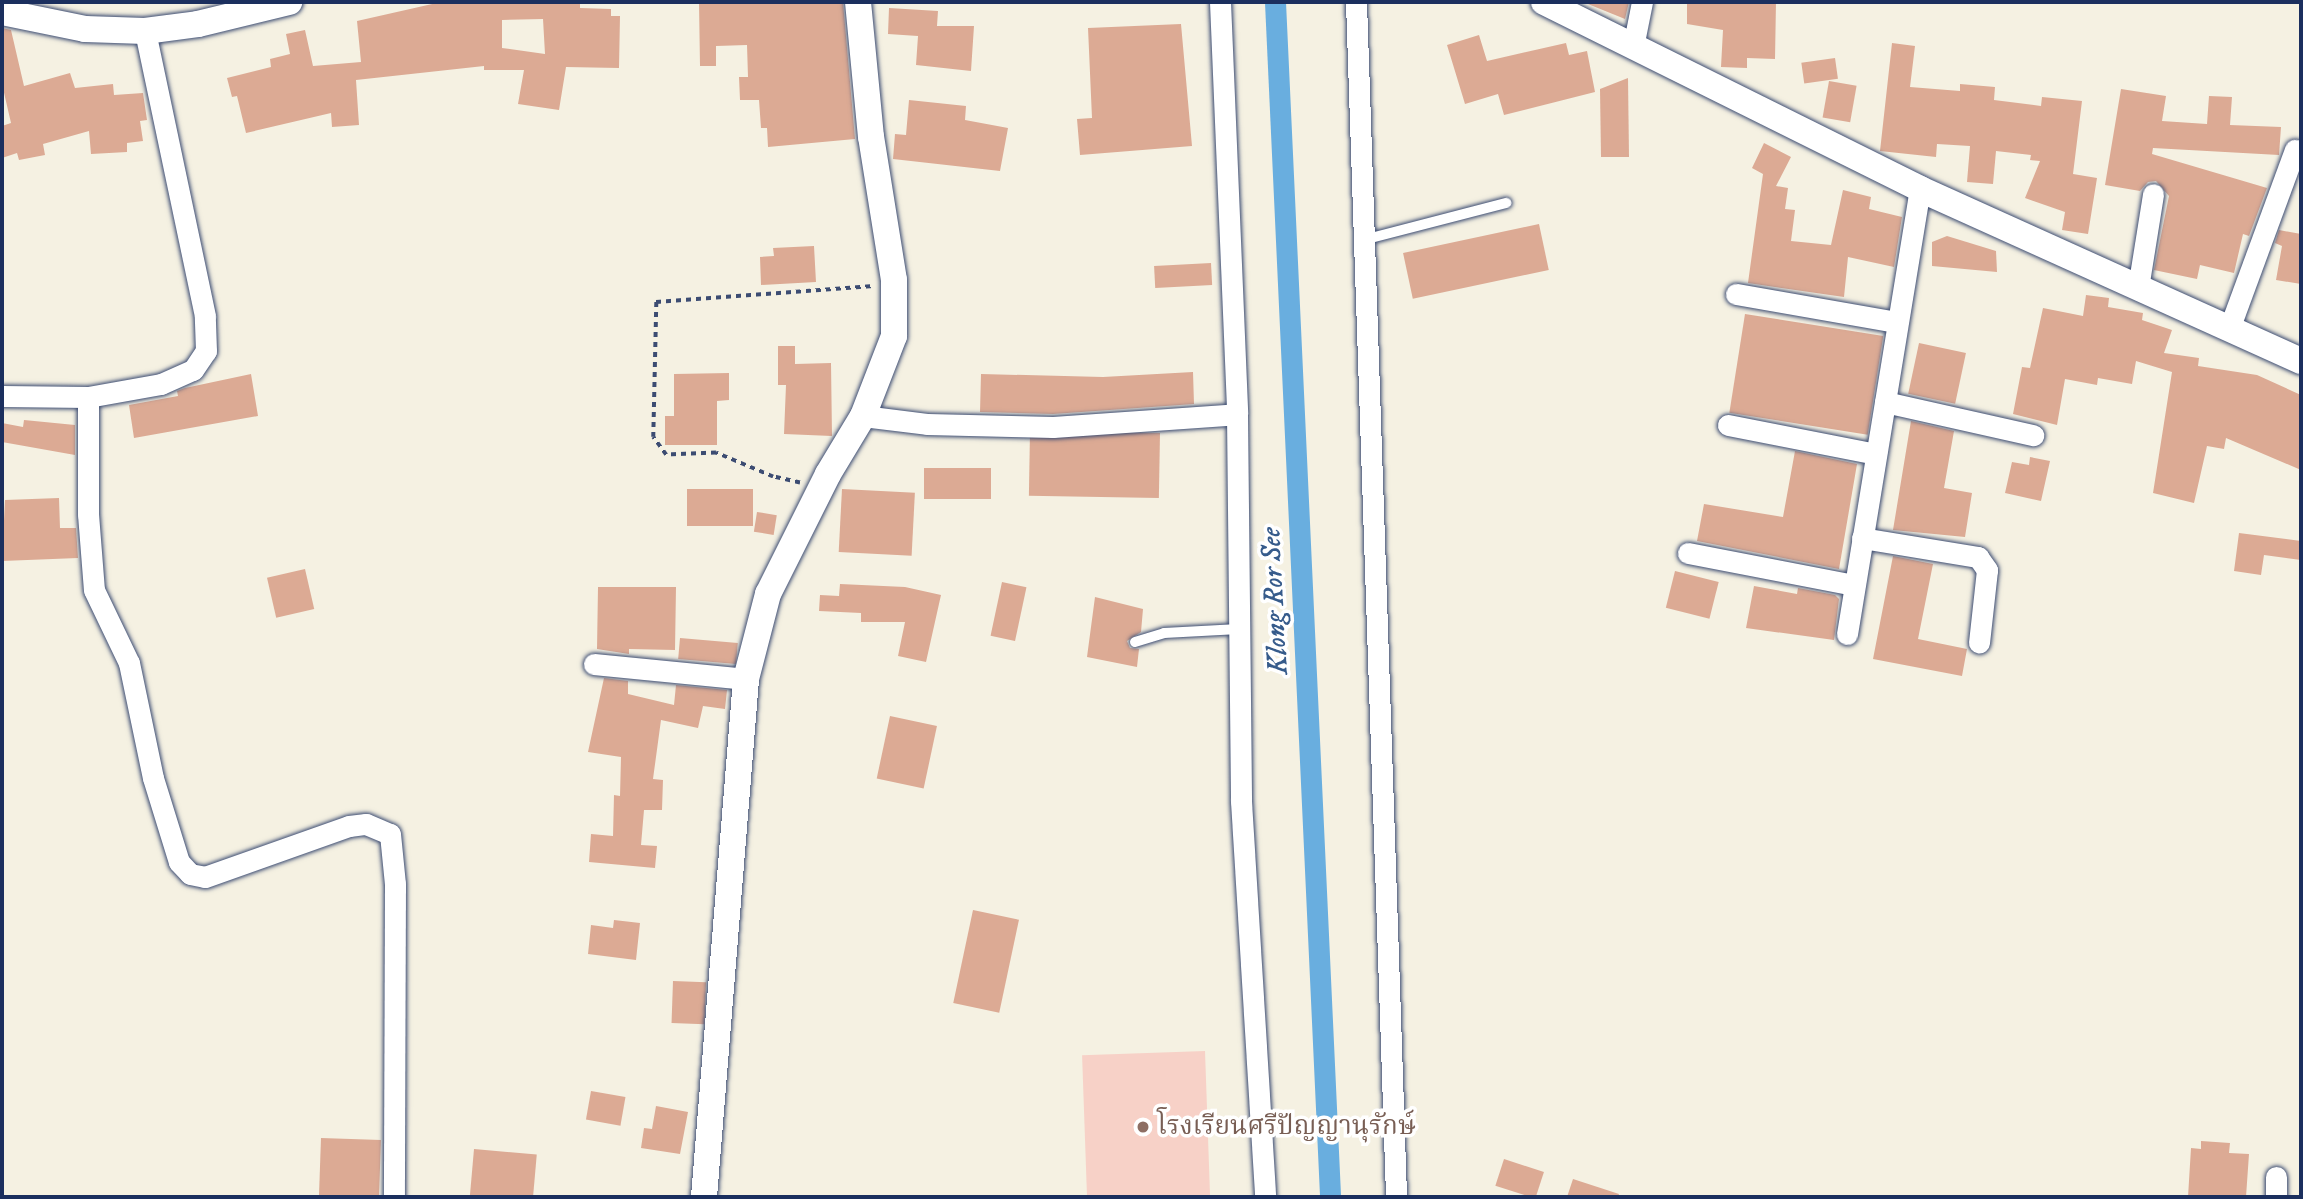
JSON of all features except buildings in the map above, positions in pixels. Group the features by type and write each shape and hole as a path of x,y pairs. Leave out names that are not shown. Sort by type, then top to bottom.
{"street":[{"path":"2,12 85,29 145,31 198,24 289,2"},
{"path":"704,1197 746,679 768,594 823,483 863,416 891,349 894,286 871,137 858,2"},
{"path":"1220,2 1237,414 1241,800 1265,1197"},
{"path":"1356,2 1367,239 1373,577 1396,1197"},
{"path":"1544,2 1920,189 2301,361"},
{"path":"1633,47 1642,2"},
{"path":"2,396 88,397 184,376 201,363 206,351 205,316 145,31"},
{"path":"2229,329 2295,150"},
{"path":"1847,634 1920,189"},
{"path":"2138,288 2153,194"},
{"path":"1736,294 1897,322"},
{"path":"88,397 88,514 94,590 129,663 157,792 179,862 190,874 205,877 349,826 366,824 382,827 390,834 395,884 394,1197"},
{"path":"1885,402 2033,435"},
{"path":"863,416 928,425 1079,427 1237,414"},
{"path":"1728,425 1877,454"},
{"path":"1862,538 1978,557 1987,570 1979,643"},
{"path":"1688,553 1854,584"},
{"path":"594,664 746,679"}],"lane":[{"path":"1367,239 1507,203"},
{"path":"1135,642 1164,633 1239,629"}],"path":[{"path":"823,483 773,477 716,453 666,455 653,437 656,302 857,285 894,286"}],"shaded area":[{"name":"โรงเรียนศรีปัญญานุรักษ์","path":"1205,1051 1210,1197 1087,1197 1082,1055"}],"waterway":[{"name":"Klong Ror See","path":"1275,2 1330,1197"}],"place":[{"name":"โรงเรียนศรีปัญญานุรักษ์","path":"1143,1127"}]}
